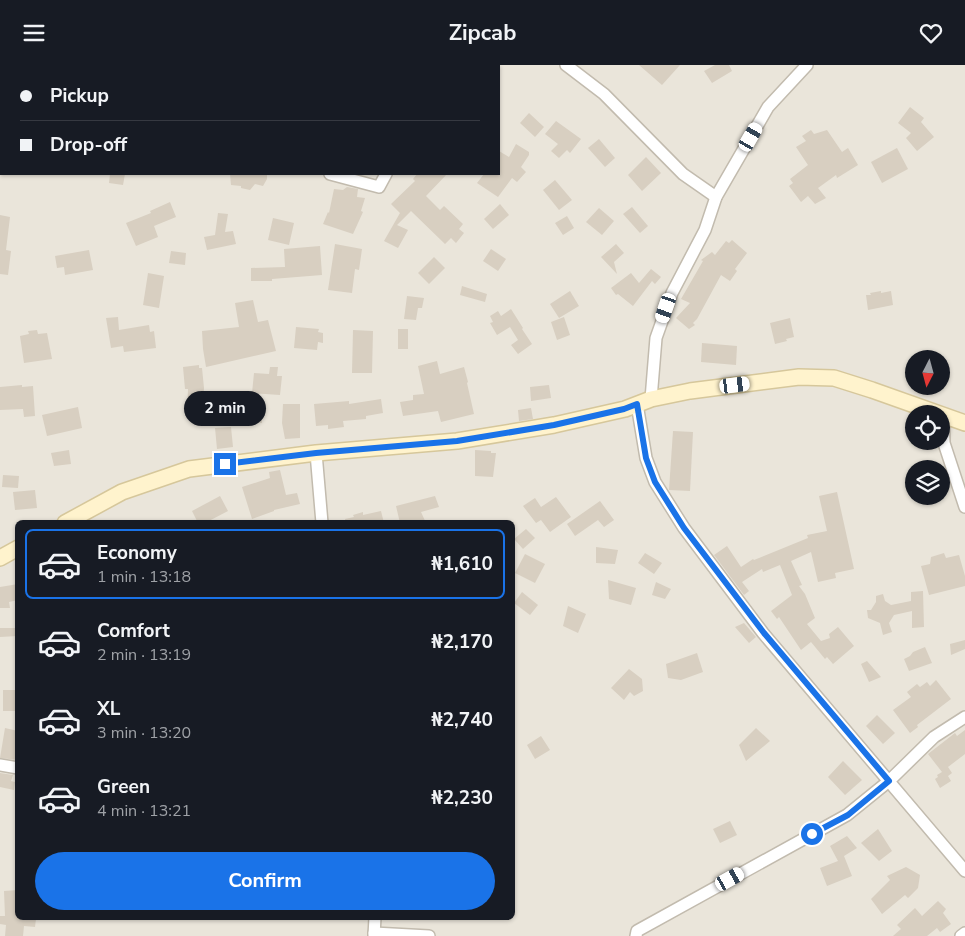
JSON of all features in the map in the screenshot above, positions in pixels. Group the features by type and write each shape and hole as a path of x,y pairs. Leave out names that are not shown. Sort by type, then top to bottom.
{"street":[{"path":"566,65 604,94 684,174 716,197"},
{"path":"807,65 768,107 716,197 705,230 672,293 656,338 644,401 646,458 655,482 684,528 764,633 965,871"},
{"path":"334,175 379,187 385,175"},
{"path":"71,520 122,492 189,469 316,453 457,441 554,425 690,391 799,377 834,378 916,405"},
{"path":"950,417 965,423"},
{"path":"946,450 965,507"},
{"path":"316,453 322,520"},
{"path":"0,558 15,550"},
{"path":"636,936 637,931 848,815 889,781 934,737 965,717"},
{"path":"0,765 15,768"},
{"path":"375,920 374,934 429,936"},
{"path":"961,936 965,933"}],"shaded area":[{"path":"500,65 965,65 965,936 0,936 0,175 500,175"}],"building":[{"path":"639,65 680,65 662,85"},
{"path":"715,65 729,65 732,71 712,83 704,71"},
{"path":"910,107 924,118 921,122 934,137 917,151 906,138 911,133 898,123"},
{"path":"529,113 544,127 535,137 520,123"},
{"path":"556,121 581,139 570,153 567,150 559,158 551,151 558,144 545,134"},
{"path":"811,130 814,134 827,130 842,152 848,148 858,165 837,178 836,175 818,188 826,198 815,204 808,196 801,202 789,186 793,183 790,179 808,165 796,147 806,141 802,136"},
{"path":"599,139 615,158 605,167 588,148"},
{"path":"516,144 529,152 521,167 526,172 517,182 512,178 498,197 477,183 483,175 500,175 500,152 509,157"},
{"path":"897,148 908,169 882,183 871,162"},
{"path":"646,157 661,173 642,191 628,175"},
{"path":"110,175 125,175 123,185 109,183"},
{"path":"230,175 267,175 263,186 255,184 250,190 241,188 241,186 231,185"},
{"path":"416,175 446,175 426,196 440,210 444,206 463,224 459,229 464,233 456,243 451,238 445,244 411,211 397,225 408,230 398,248 384,241 400,213 391,204 415,181 413,179"},
{"path":"555,180 572,200 559,210 543,190"},
{"path":"347,187 358,189 357,197 365,198 361,211 363,212 353,234 323,224 329,213 334,189 343,190"},
{"path":"170,202 176,217 154,226 158,237 136,246 126,223 151,213 150,211"},
{"path":"500,204 509,215 493,229 484,219"},
{"path":"632,207 648,226 640,233 623,214"},
{"path":"599,208 614,221 602,235 586,222"},
{"path":"218,213 228,214 225,232 233,231 236,244 207,250 204,237 215,235"},
{"path":"0,215 10,217 6,250 11,251 8,275 0,274"},
{"path":"567,216 574,228 563,235 555,223"},
{"path":"273,218 294,223 289,245 268,240"},
{"path":"732,240 747,253 735,269 737,271 730,281 721,275 693,323 695,325 689,329 676,318 690,303 681,299 703,261 701,260 712,252 715,255 726,241 729,243"},
{"path":"335,244 362,249 359,270 355,269 352,293 328,290"},
{"path":"616,244 624,253 614,262 617,274 601,257"},
{"path":"320,246 322,275 272,279 272,281 251,281 251,268 285,267 284,249"},
{"path":"491,249 506,259 498,271 483,261"},
{"path":"89,250 93,270 65,275 64,267 57,268 55,256"},
{"path":"171,251 186,253 185,265 169,263"},
{"path":"434,257 445,268 429,284 418,273"},
{"path":"651,269 661,277 655,284 652,281 633,306 618,294 616,295 611,288 631,273 639,283"},
{"path":"148,273 164,276 159,308 143,305"},
{"path":"462,286 487,294 485,302 460,295"},
{"path":"570,291 579,306 559,318 550,304"},
{"path":"881,291 881,293 891,291 893,305 868,310 866,295"},
{"path":"407,296 424,298 422,308 418,308 416,320 404,319"},
{"path":"253,300 258,322 268,320 276,351 206,367 202,331 239,327 235,303"},
{"path":"511,309 532,344 518,354 511,345 518,340 510,327 497,335 490,323 493,322 490,316 498,311 501,316"},
{"path":"118,317 119,330 149,325 150,332 154,331 156,348 124,352 123,346 111,348 106,318"},
{"path":"564,317 570,335 557,340 551,322"},
{"path":"790,318 794,337 775,344 770,323"},
{"path":"296,327 319,329 318,332 323,333 323,343 318,342 317,350 294,348"},
{"path":"398,329 408,329 408,349 398,349"},
{"path":"37,330 38,334 47,333 52,359 24,363 20,336 29,334 28,331"},
{"path":"353,330 373,331 372,373 352,373"},
{"path":"702,343 737,346 736,365 701,362"},
{"path":"437,361 440,374 464,367 474,414 441,422 438,411 403,416 400,402 413,400 413,395 424,394 418,366"},
{"path":"199,365 199,368 202,368 204,388 202,421 191,421 192,414 187,414 188,389 185,389 183,367"},
{"path":"270,367 278,367 277,376 282,376 280,395 252,393 254,373 269,374"},
{"path":"22,385 22,387 33,386 35,416 24,417 23,409 0,410 0,387"},
{"path":"549,385 551,398 531,401 530,387"},
{"path":"381,399 383,413 366,416 366,419 343,421 344,427 328,429 328,425 316,426 314,404 349,401 349,404"},
{"path":"234,401 257,401 256,411 262,411 262,423 229,422 229,407 234,407"},
{"path":"283,404 300,404 300,438 285,439 282,423"},
{"path":"78,407 82,428 47,436 42,415"},
{"path":"531,408 533,419 519,421 518,410"},
{"path":"231,427 233,447 217,449 215,428"},
{"path":"673,431 693,432 690,491 669,490"},
{"path":"69,450 71,464 54,466 51,453"},
{"path":"475,450 496,453 493,477 475,476"},
{"path":"280,470 286,495 297,493 300,504 274,510 252,519 242,487 270,478 269,472"},
{"path":"3,475 19,476 18,488 2,487"},
{"path":"35,490 37,508 15,510 13,492"},
{"path":"837,492 854,569 835,573 836,578 818,582 811,552 791,561 802,585 799,586 805,594 815,618 807,624 821,641 830,638 829,634 838,627 854,646 833,664 827,657 825,659 811,642 801,650 779,617 777,619 771,611 792,595 780,565 763,572 762,569 742,582 749,591 744,595 714,555 727,546 741,567 753,559 808,538 807,535 827,531 819,496"},
{"path":"220,496 228,511 211,520 196,520 192,511"},
{"path":"435,496 439,507 421,512 425,520 399,520 396,506"},
{"path":"556,497 571,517 550,532 541,520 536,523 523,506 535,498 541,507"},
{"path":"600,501 614,520 604,527 598,520 575,536 567,524"},
{"path":"381,511 383,520 345,520 363,512 363,515"},
{"path":"526,529 535,538 523,549 515,538"},
{"path":"596,547 618,550 615,564 596,563"},
{"path":"645,553 662,563 654,574 638,563"},
{"path":"944,553 946,558 959,555 965,576 965,586 929,595 921,566 930,564 931,557"},
{"path":"525,554 545,564 535,583 515,573"},
{"path":"608,580 636,588 631,605 609,599"},
{"path":"656,582 671,589 665,599 652,595"},
{"path":"15,584 15,601 9,602 10,608 0,608 0,587"},
{"path":"923,591 924,627 912,628 912,611 894,615 889,623 892,632 883,635 880,623 868,618 867,610 871,610 876,602 876,596 883,594 885,601 891,605 911,601 911,592"},
{"path":"522,592 538,605 530,615 515,604"},
{"path":"568,606 586,614 578,633 563,626"},
{"path":"744,623 756,637 749,643 735,627"},
{"path":"0,628 15,628 15,636 0,637"},
{"path":"965,640 965,649 951,655 950,644"},
{"path":"925,647 932,663 909,671 904,659 913,652"},
{"path":"697,653 703,672 681,680 668,678 666,664"},
{"path":"867,661 881,677 869,682 861,664"},
{"path":"629,669 642,679 643,691 634,696 630,692 624,700 611,688"},
{"path":"936,680 951,699 917,725 918,727 910,733 893,710 911,697 907,692 917,684 920,687 927,682 930,686"},
{"path":"3,690 15,690 15,711 3,711"},
{"path":"877,715 895,733 883,744 866,726"},
{"path":"5,728 15,730 15,760 0,758"},
{"path":"756,728 770,741 746,761 739,745"},
{"path":"965,730 965,754 948,767 952,773 948,776 951,781 940,788 935,779 942,772 928,754 955,733 957,736"},
{"path":"541,736 550,750 535,759 527,745"},
{"path":"843,761 862,780 845,795 828,777"},
{"path":"0,773 13,775 11,781 15,782 14,790 0,787"},
{"path":"730,821 737,835 720,843 713,829"},
{"path":"878,829 892,851 879,861 861,843"},
{"path":"847,836 857,848 844,856 852,876 827,886 820,868 838,861 830,846"},
{"path":"906,867 920,875 918,888 908,898 905,895 882,914 871,899 890,880 887,876"},
{"path":"15,890 15,920 36,920 35,927 24,926 23,936 5,936 6,925 0,924 0,916 5,916 4,891"},
{"path":"938,901 946,909 943,913 951,924 940,932 937,928 927,936 893,936 901,929 897,925 915,908 922,916"}],"route":[{"path":"225,464 316,453 457,441 554,425 624,409 637,404 646,458 655,482 684,528 764,633 889,781 848,815 812,834"}]}
